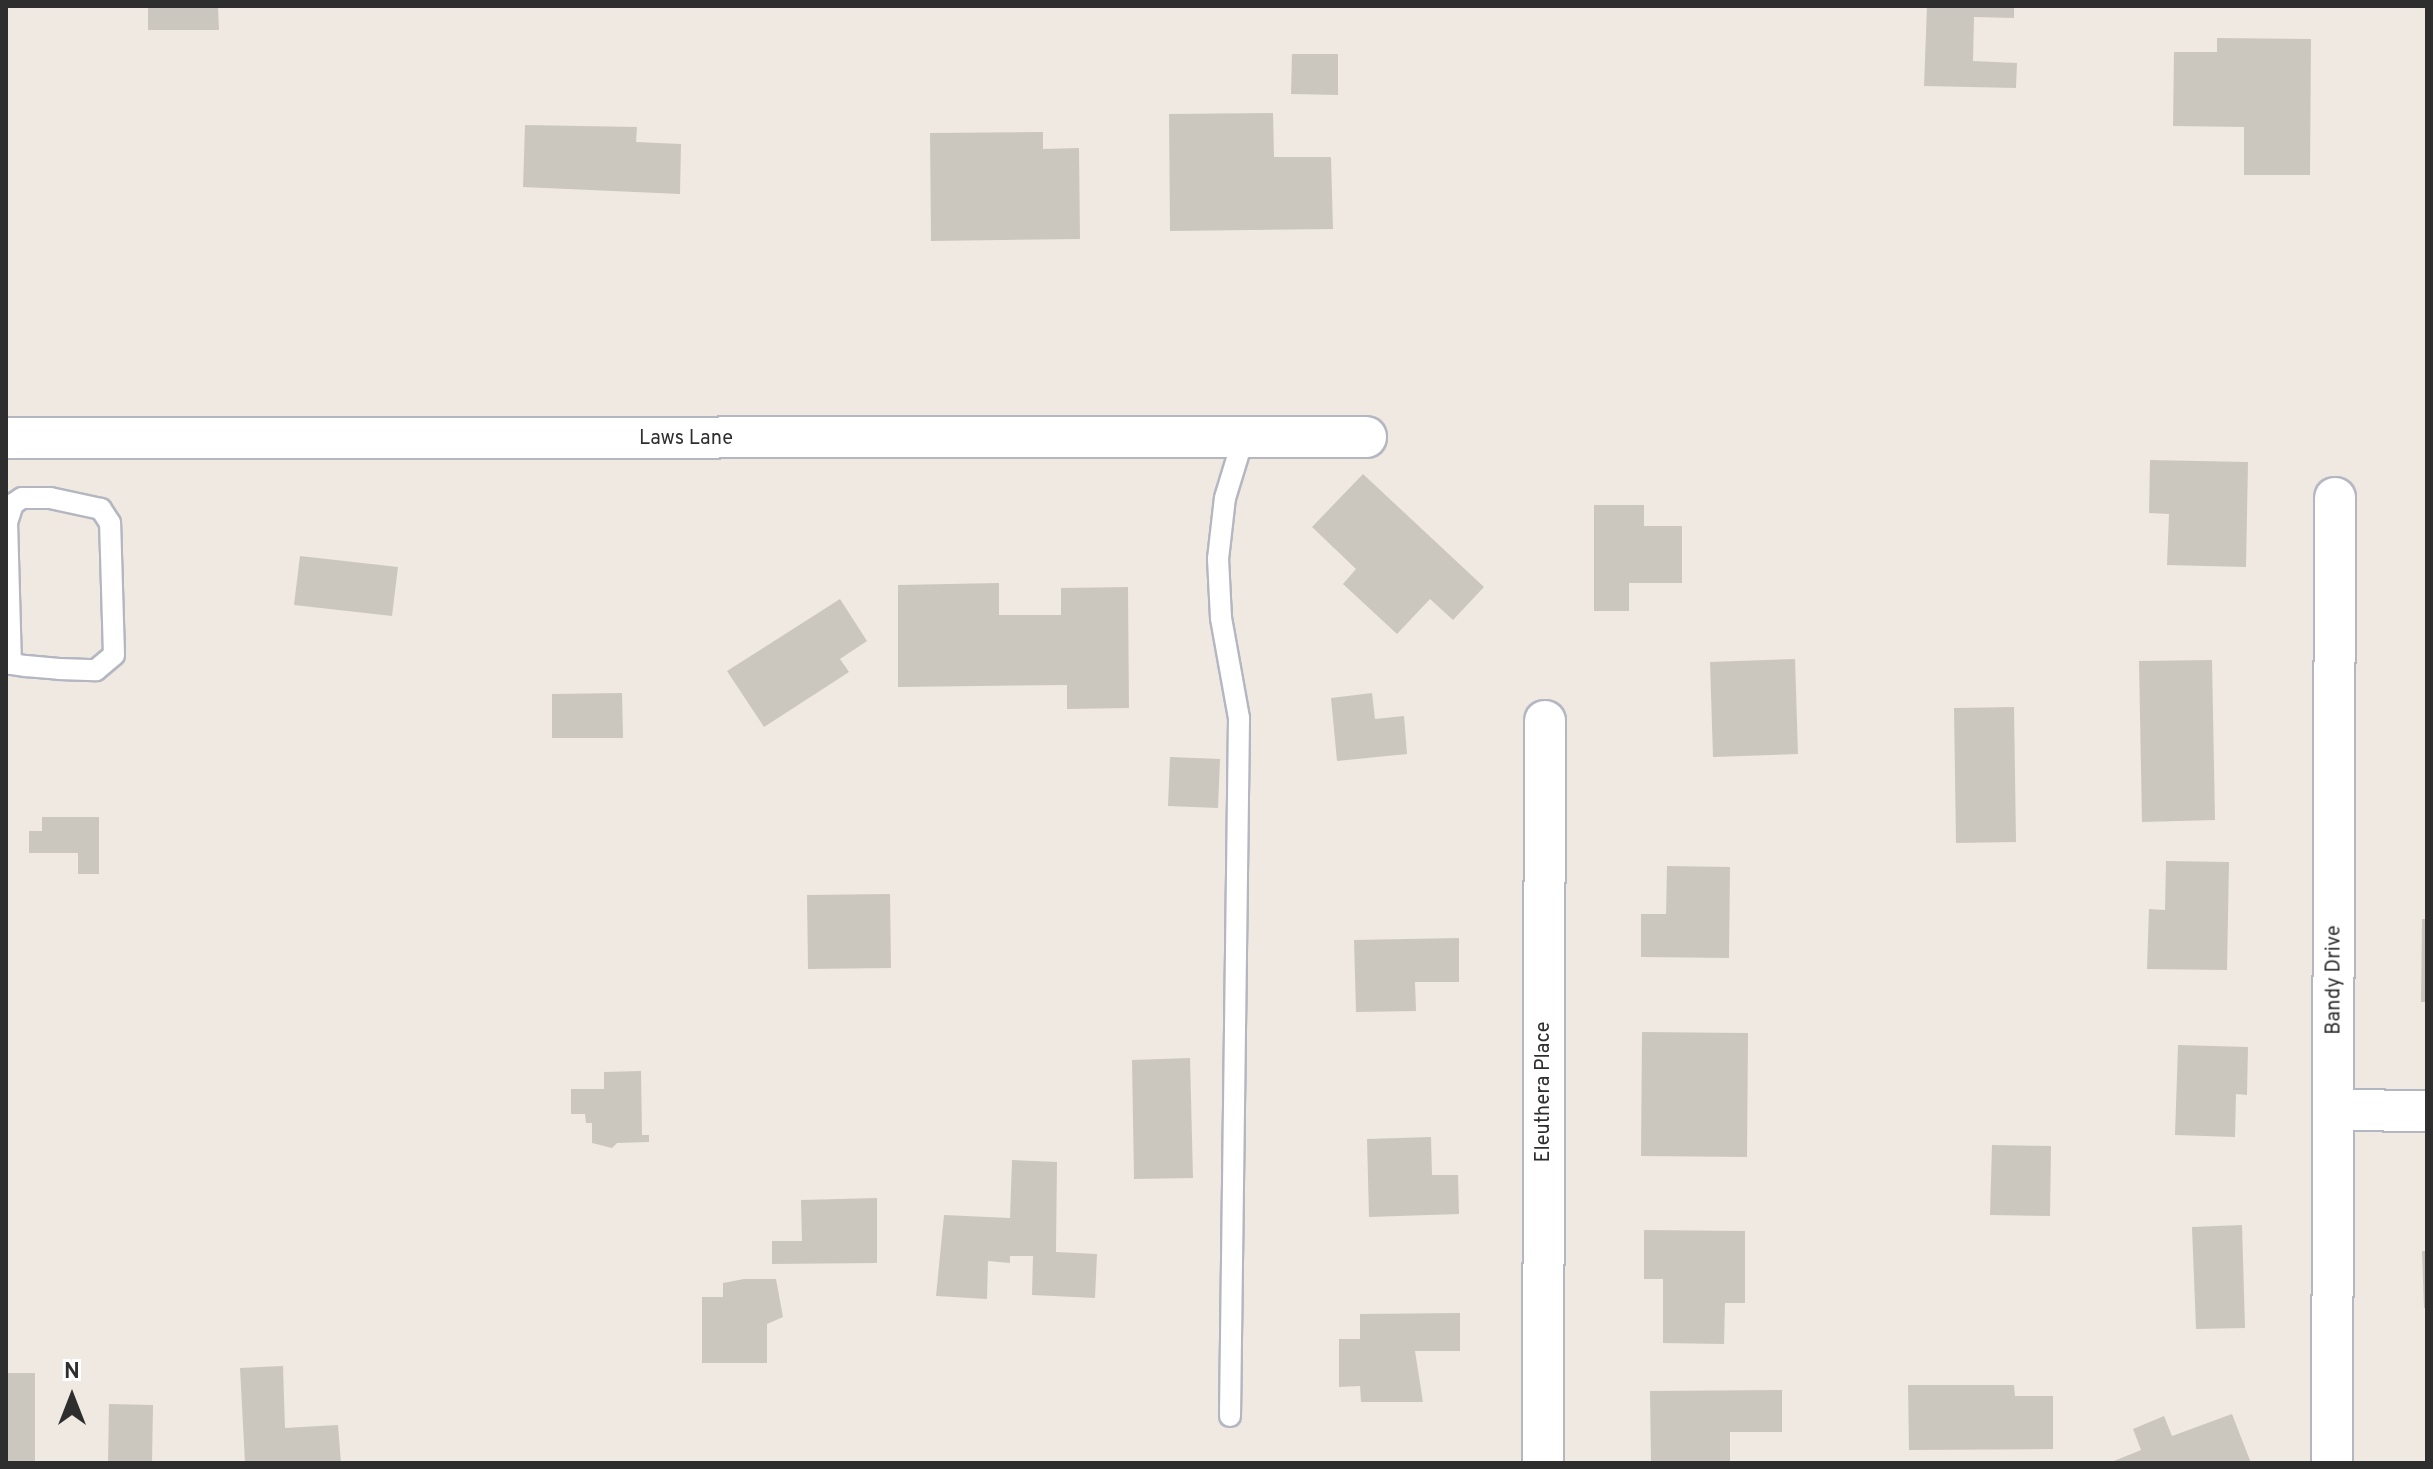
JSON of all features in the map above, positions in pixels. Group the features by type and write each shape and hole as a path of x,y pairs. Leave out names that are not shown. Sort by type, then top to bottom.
{"street":[{"name":"Laws Lane","path":"6,438 1366,437"},
{"name":"Bandy Drive","path":"2332,1463 2335,498"},
{"name":"Eleuthera Place","path":"1543,1463 1545,721"},
{"path":"2335,1110 2427,1111"}],"lane":[{"path":"1230,1416 1239,718 1221,618 1218,559 1225,498 1243,439"},
{"path":"22,498 50,498 101,509 110,523 114,655 96,670 8,663 7,522 13,504 22,498"}],"building":[{"path":"148,6 218,6 219,30 148,30"},
{"path":"1927,6 2014,6 2014,18 1974,17 1973,61 2017,63 2016,88 1924,86"},
{"path":"2217,38 2311,39 2310,175 2244,175 2244,127 2173,126 2174,52 2217,52"},
{"path":"1292,54 1338,54 1338,95 1291,94"},
{"path":"1273,113 1274,157 1331,157 1333,229 1170,231 1169,114"},
{"path":"525,125 637,127 636,142 681,144 680,194 523,187"},
{"path":"1043,132 1043,149 1079,148 1080,239 931,241 930,133"},
{"path":"2150,460 2248,462 2246,567 2167,565 2169,514 2149,513"},
{"path":"1363,474 1484,587 1453,620 1430,599 1397,634 1343,584 1356,569 1312,527"},
{"path":"1594,505 1644,505 1644,526 1682,526 1682,583 1629,583 1629,611 1594,611"},
{"path":"300,556 398,567 392,616 294,605"},
{"path":"999,583 999,615 1061,615 1061,588 1128,587 1129,708 1067,709 1067,685 898,687 898,585"},
{"path":"840,599 867,641 840,659 849,672 764,727 727,671"},
{"path":"1795,659 1798,754 1713,757 1710,662"},
{"path":"2212,660 2215,820 2142,822 2139,661"},
{"path":"622,693 623,738 552,738 552,694"},
{"path":"1372,693 1375,719 1404,716 1407,754 1337,761 1331,698"},
{"path":"2014,707 2016,842 1956,843 1954,708"},
{"path":"1170,757 1220,759 1218,808 1168,806"},
{"path":"42,817 99,817 99,874 78,874 78,853 29,853 29,831 42,831"},
{"path":"2166,861 2229,862 2227,970 2147,969 2149,909 2165,910"},
{"path":"1667,866 1730,867 1729,958 1641,957 1641,914 1666,914"},
{"path":"890,894 891,968 808,969 807,895"},
{"path":"2422,919 2427,919 2427,1002 2421,1002"},
{"path":"1459,938 1459,982 1415,982 1416,1011 1356,1012 1354,940"},
{"path":"1642,1032 1748,1033 1747,1157 1641,1156"},
{"path":"2178,1045 2248,1047 2247,1095 2236,1094 2235,1137 2175,1135"},
{"path":"1190,1058 1193,1178 1134,1179 1132,1060"},
{"path":"641,1071 642,1135 649,1135 649,1142 617,1143 612,1148 592,1143 592,1123 586,1123 585,1114 571,1114 571,1089 604,1089 604,1072"},
{"path":"1431,1137 1432,1175 1458,1175 1459,1214 1369,1217 1367,1139"},
{"path":"1992,1145 2051,1146 2050,1216 1990,1215"},
{"path":"1012,1160 1057,1162 1056,1252 1097,1254 1095,1298 1032,1295 1033,1256 1010,1256 1010,1263 988,1261 987,1299 936,1296 944,1215 1010,1218"},
{"path":"877,1198 877,1263 772,1264 772,1241 802,1241 801,1200"},
{"path":"2242,1225 2245,1328 2196,1329 2192,1227"},
{"path":"1644,1230 1745,1231 1745,1303 1725,1303 1724,1344 1663,1343 1663,1279 1644,1279"},
{"path":"2422,1251 2427,1251 2427,1308 2424,1308"},
{"path":"744,1279 776,1279 783,1317 767,1324 767,1363 702,1363 702,1297 723,1297 723,1283"},
{"path":"1460,1313 1460,1351 1415,1351 1423,1402 1361,1402 1360,1386 1339,1387 1339,1339 1360,1339 1360,1314"},
{"path":"283,1366 285,1428 338,1425 341,1463 245,1463 240,1368"},
{"path":"6,1373 35,1373 35,1463 6,1463"},
{"path":"1908,1385 2014,1385 2015,1396 2053,1396 2053,1449 1909,1450"},
{"path":"1782,1390 1782,1432 1730,1432 1730,1463 1651,1463 1650,1391"},
{"path":"109,1404 153,1405 152,1463 108,1463"},
{"path":"2232,1414 2251,1463 2109,1463 2141,1450 2133,1429 2164,1416 2172,1436"}]}
